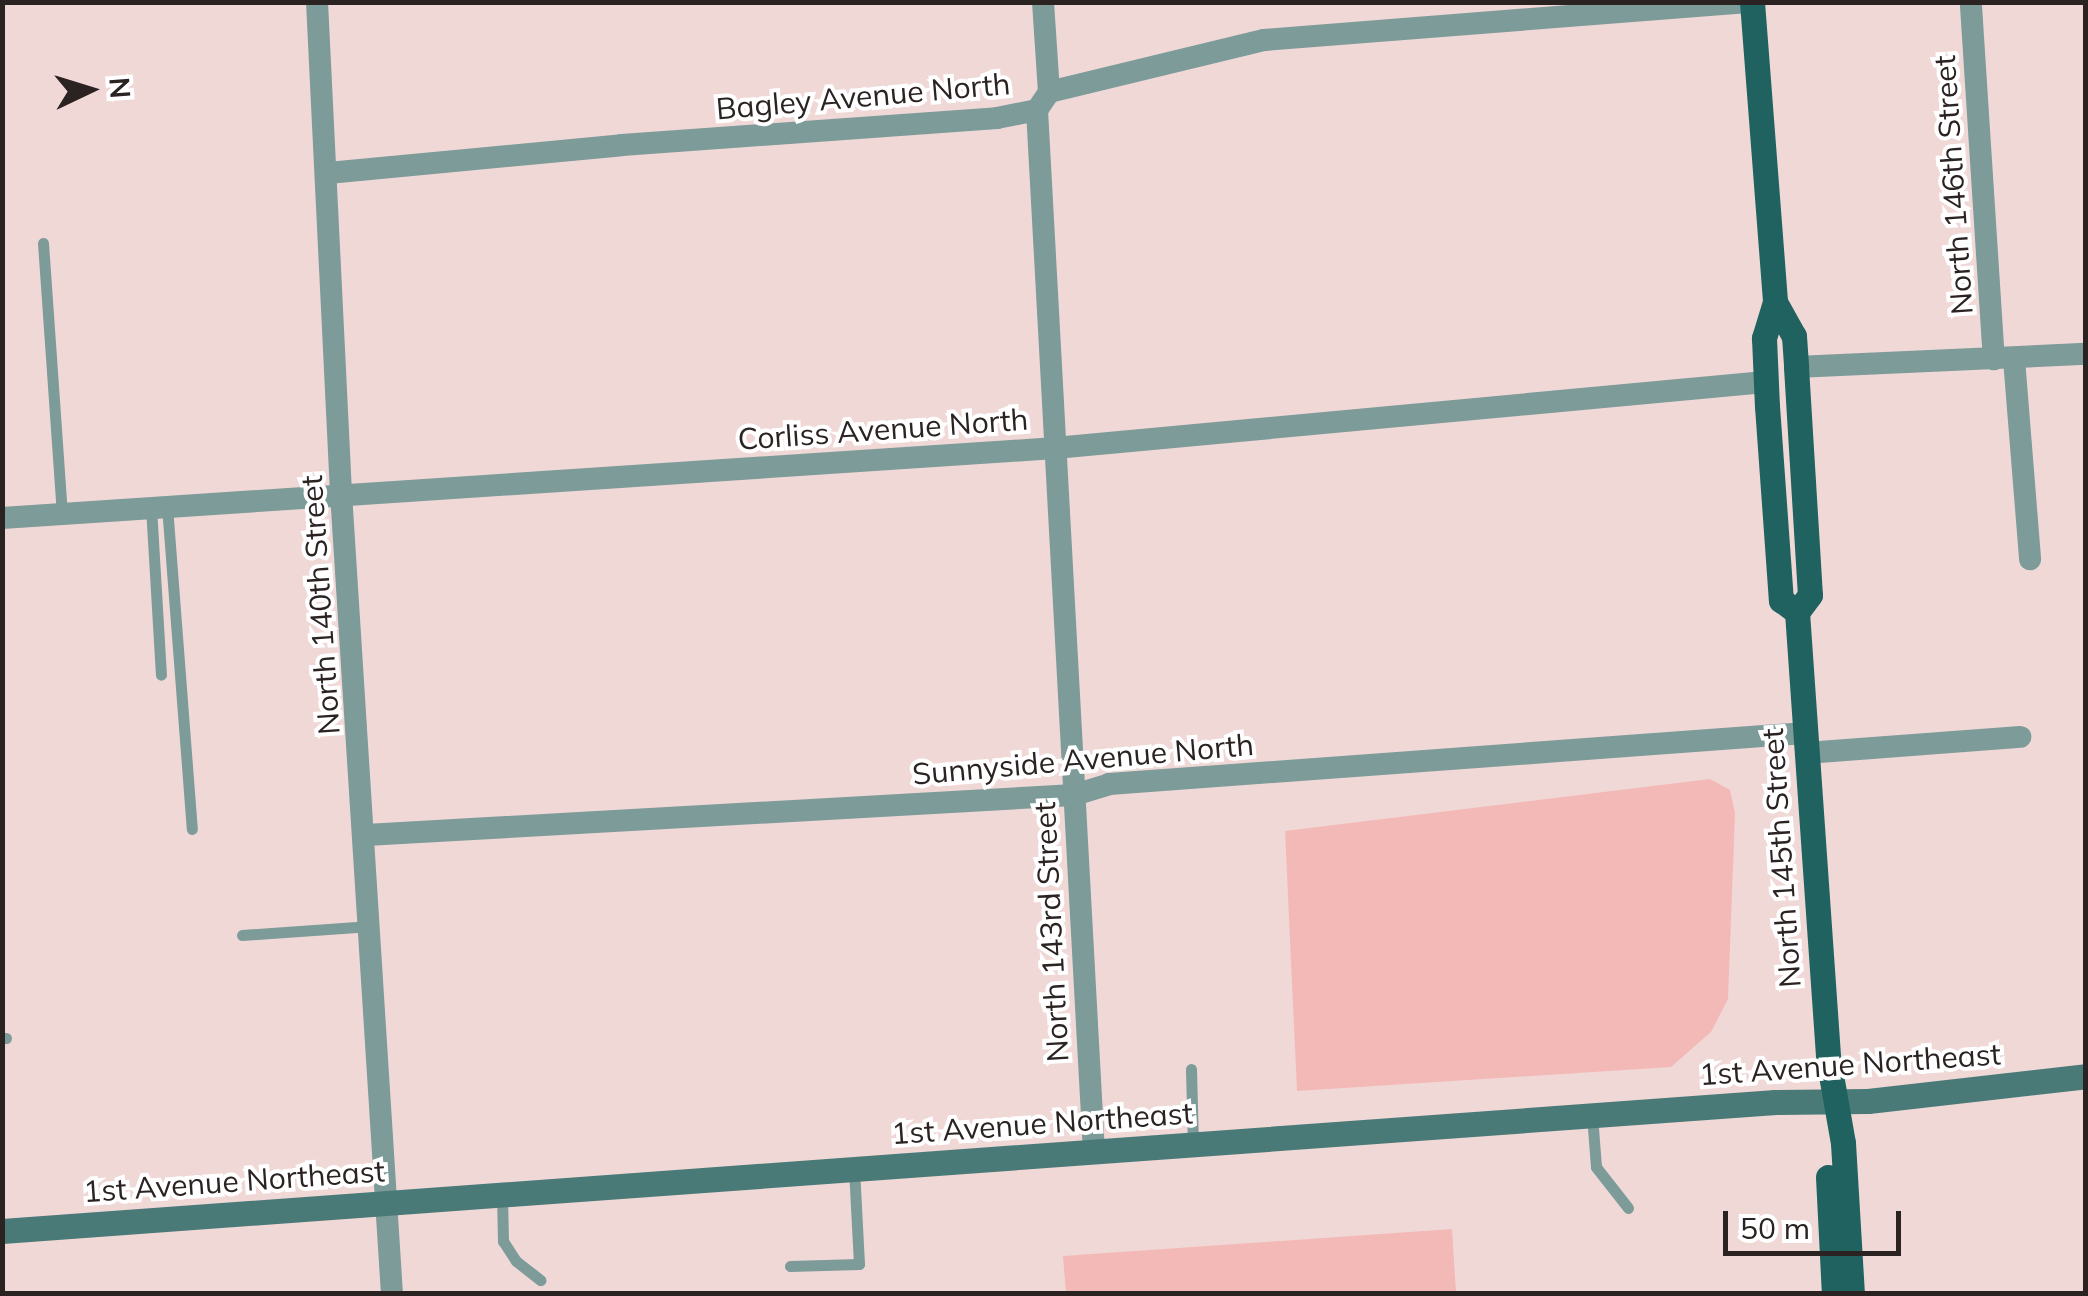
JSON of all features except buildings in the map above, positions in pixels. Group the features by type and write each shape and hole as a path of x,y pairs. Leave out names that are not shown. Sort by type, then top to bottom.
{"main road":[{"name":"North 145th Street","path":"1749,2 1774,302 1764,338 1765,382 1781,600 1797,612"},
{"name":"North 145th Street","path":"1774,302 1794,336 1810,595 1797,612 1828,1058 1836,1099 1852,1294"},
{"path":"1834,1294 1826,1143 1836,1099"}],"street":[{"name":"North 140th Street","path":"316,2 328,173 341,493 366,835 392,1294"},
{"name":"North 143rd Street","path":"1043,2 1055,448 1094,1151"},
{"name":"Bagley Avenue North","path":"328,173 622,145 998,118 1043,101 1264,40 1749,2"},
{"name":"North 146th Street","path":"1971,6 2004,359 2030,559"},
{"path":"1796,368 2086,354"},
{"name":"Corliss Avenue North","path":"2,518 1055,448 1765,382"},
{"name":"Sunnyside Avenue North","path":"366,835 1074,795 1108,784 1805,743 2020,737"},
{"name":"1st Avenue Northeast","path":"2,1231 1836,1099 1868,1101 2086,1076"}],"lane":[{"path":"43,243 62,514"},
{"path":"159,507 161,675"},
{"path":"159,507 192,829"},
{"path":"242,935 371,926"},
{"path":"1191,1069 1193,1144"},
{"path":"1592,1116 1596,1167 1628,1208"},
{"path":"790,1266 859,1264 854,1168"},
{"path":"502,1194 504,1241 516,1261 540,1280"}],"shaded area":[{"path":"1710,779 1730,790 1735,813 1728,999 1711,1032 1671,1067 1297,1091 1285,831"},
{"path":"1452,1229 1456,1293 1066,1293 1063,1256"}]}
